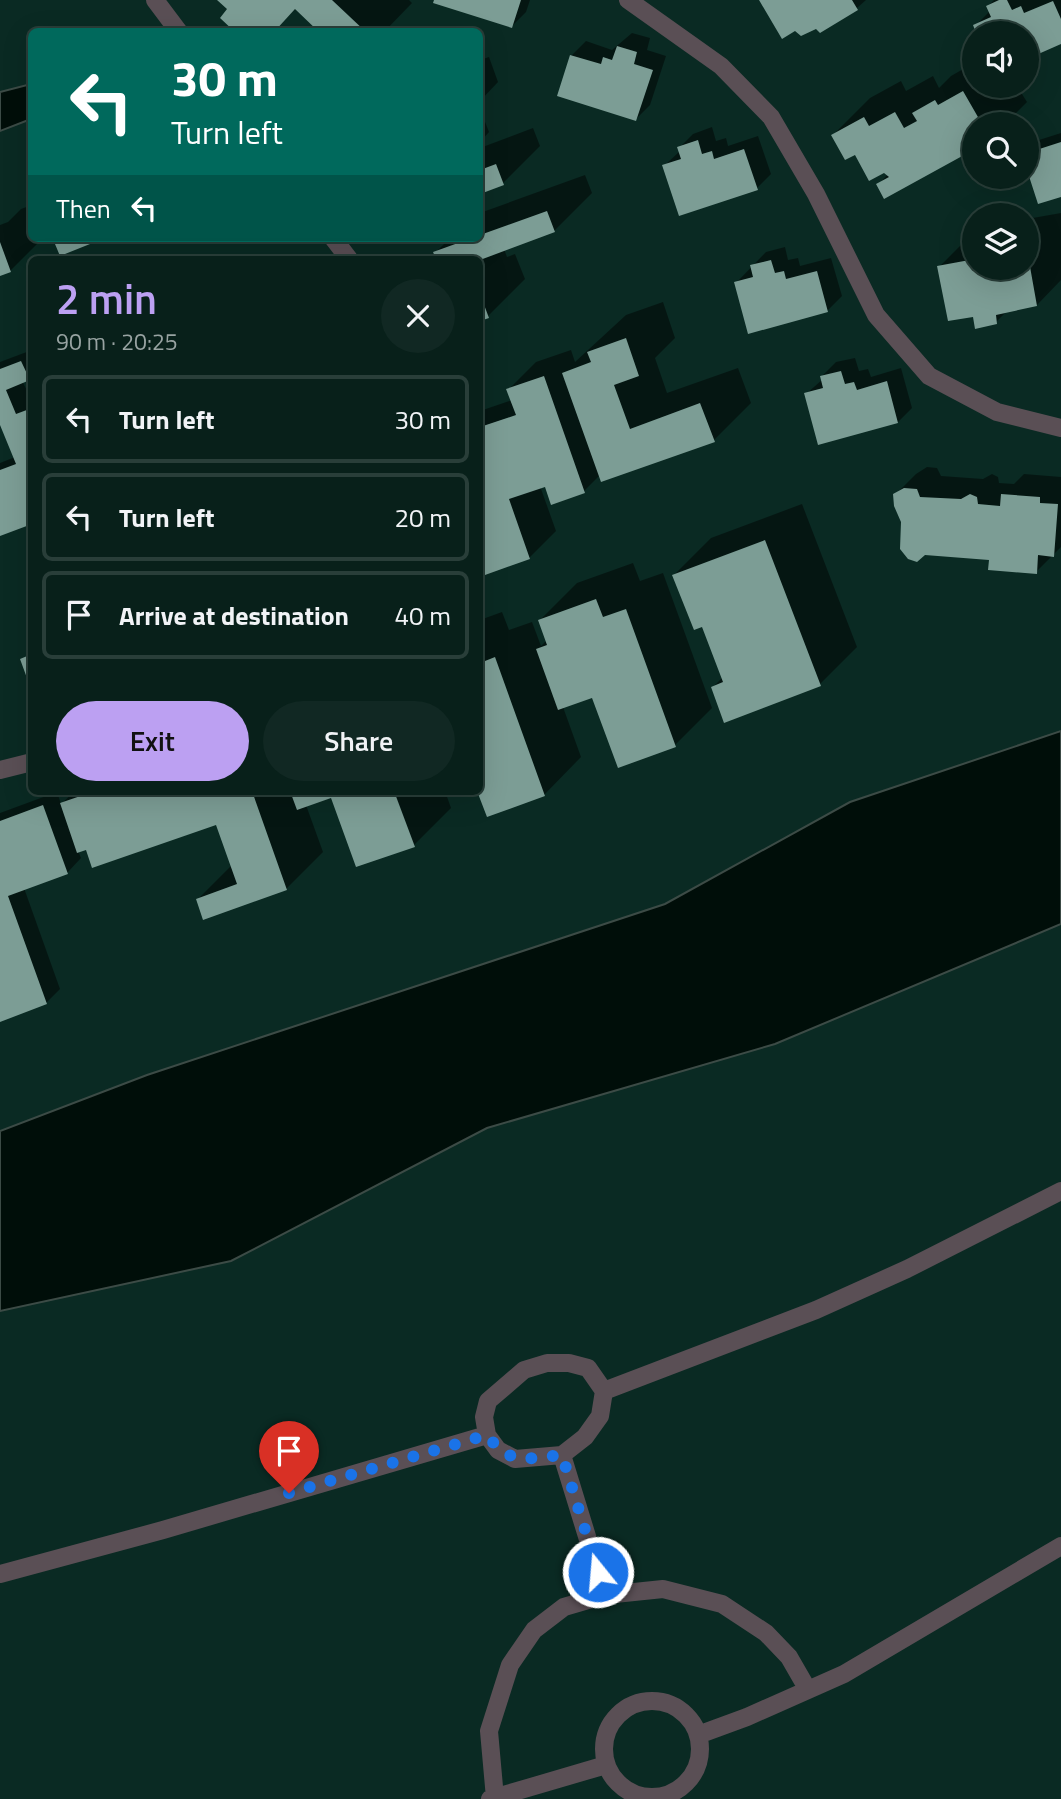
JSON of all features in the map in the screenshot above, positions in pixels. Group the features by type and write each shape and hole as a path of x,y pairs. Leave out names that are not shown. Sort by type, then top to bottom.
{"lane":[{"path":"155,0 176,28"},
{"path":"628,0 721,66 771,117 816,194 876,315 929,376 997,412 1061,428"},
{"path":"336,242 347,256"},
{"path":"0,770 28,763"},
{"path":"604,1391 816,1310 907,1269 1061,1191"},
{"path":"547,1363 569,1363 589,1368 604,1391 600,1416 585,1437 562,1455 515,1459 499,1450 487,1435 484,1418 488,1401 524,1370 547,1363"},
{"path":"0,1574 163,1530 487,1435"},
{"path":"562,1455 605,1595"},
{"path":"698,1735 747,1717 844,1674 1061,1546"},
{"path":"606,1765 493,1798 489,1731 510,1665 534,1630 564,1607 605,1595 663,1589 722,1604 766,1633 789,1657 808,1690"},
{"path":"653,1701 669,1704 691,1720 698,1735 699,1760 695,1770 685,1784 668,1797 652,1797 627,1791 614,1780 603,1754 604,1738 616,1716 636,1703 653,1701"}],"shaded area":[{"path":"28,85 28,120 0,131 0,92"},
{"path":"1061,731 1061,924 775,1044 487,1128 231,1261 0,1311 0,1131 147,1075 665,904 850,802"}],"building":[{"path":"217,0 332,0 362,28 315,28 295,9 278,28 231,28 220,18 227,9"},
{"path":"434,0 521,0 512,28 433,3"},
{"path":"759,0 852,0 858,10 820,33 816,29 801,36 795,31 782,39"},
{"path":"999,0 1007,0 1012,10 1021,6 1024,13 1053,1 1061,19 1061,44 1039,54 1039,21 982,21 991,17 986,6"},
{"path":"617,46 637,52 634,64 653,70 636,121 557,96 570,55 601,64 603,57 612,60"},
{"path":"962,92 962,98 967,98 975,112 962,112 962,156 884,199 876,184 889,177 884,173 869,181 855,155 845,160 831,135 864,117 869,126 895,112 904,128 917,121 912,113 935,100 938,105"},
{"path":"698,140 702,154 712,151 714,159 744,149 758,190 679,216 662,165 681,159 677,147"},
{"path":"1061,142 1061,197 1039,204 1033,189 1039,189 1039,149"},
{"path":"496,164 504,185 483,193 483,169"},
{"path":"547,211 555,232 483,259 483,256 435,256 433,252 461,242 483,242 483,234"},
{"path":"0,242 11,272 0,276"},
{"path":"60,242 95,242 60,256 55,244"},
{"path":"771,260 775,273 784,271 786,279 817,271 828,312 748,334 734,282 753,277 750,265"},
{"path":"962,261 962,280 1032,280 1037,306 996,315 997,324 975,329 973,317 948,321 937,266"},
{"path":"483,302 489,318 483,320"},
{"path":"626,338 639,376 614,385 630,429 700,403 715,442 601,482 562,373 591,362 587,352"},
{"path":"21,361 28,376 28,381 6,390 16,414 28,410 28,526 0,536 0,470 16,464 0,425 0,369"},
{"path":"841,371 845,384 854,382 857,390 887,381 898,423 818,445 804,393 823,388 820,376"},
{"path":"544,376 585,493 551,505 545,487 509,499 530,559 485,575 483,426 516,415 506,389"},
{"path":"904,488 917,489 920,497 961,499 970,494 977,497 978,504 1000,506 1001,494 1040,497 1040,503 1058,504 1054,557 1038,555 1037,574 988,570 989,560 925,555 917,562 908,559 900,549 901,522 894,506 893,494"},
{"path":"765,540 821,686 724,723 711,687 723,682 702,627 694,630 672,575"},
{"path":"596,599 603,617 626,609 676,747 618,768 592,698 558,710 536,649 547,645 538,620"},
{"path":"28,656 28,681 20,659"},
{"path":"495,657 545,796 487,817 479,795 483,795 483,662"},
{"path":"83,795 253,795 287,890 203,920 196,899 237,884 216,825 92,868 86,850 77,853 60,803"},
{"path":"291,795 396,795 415,847 356,867 331,798 297,810"},
{"path":"43,805 68,874 8,896 47,1004 0,1022 0,821"}],"route":[{"path":"289,1493 487,1435 499,1450 515,1459 562,1455 598,1572"}]}
